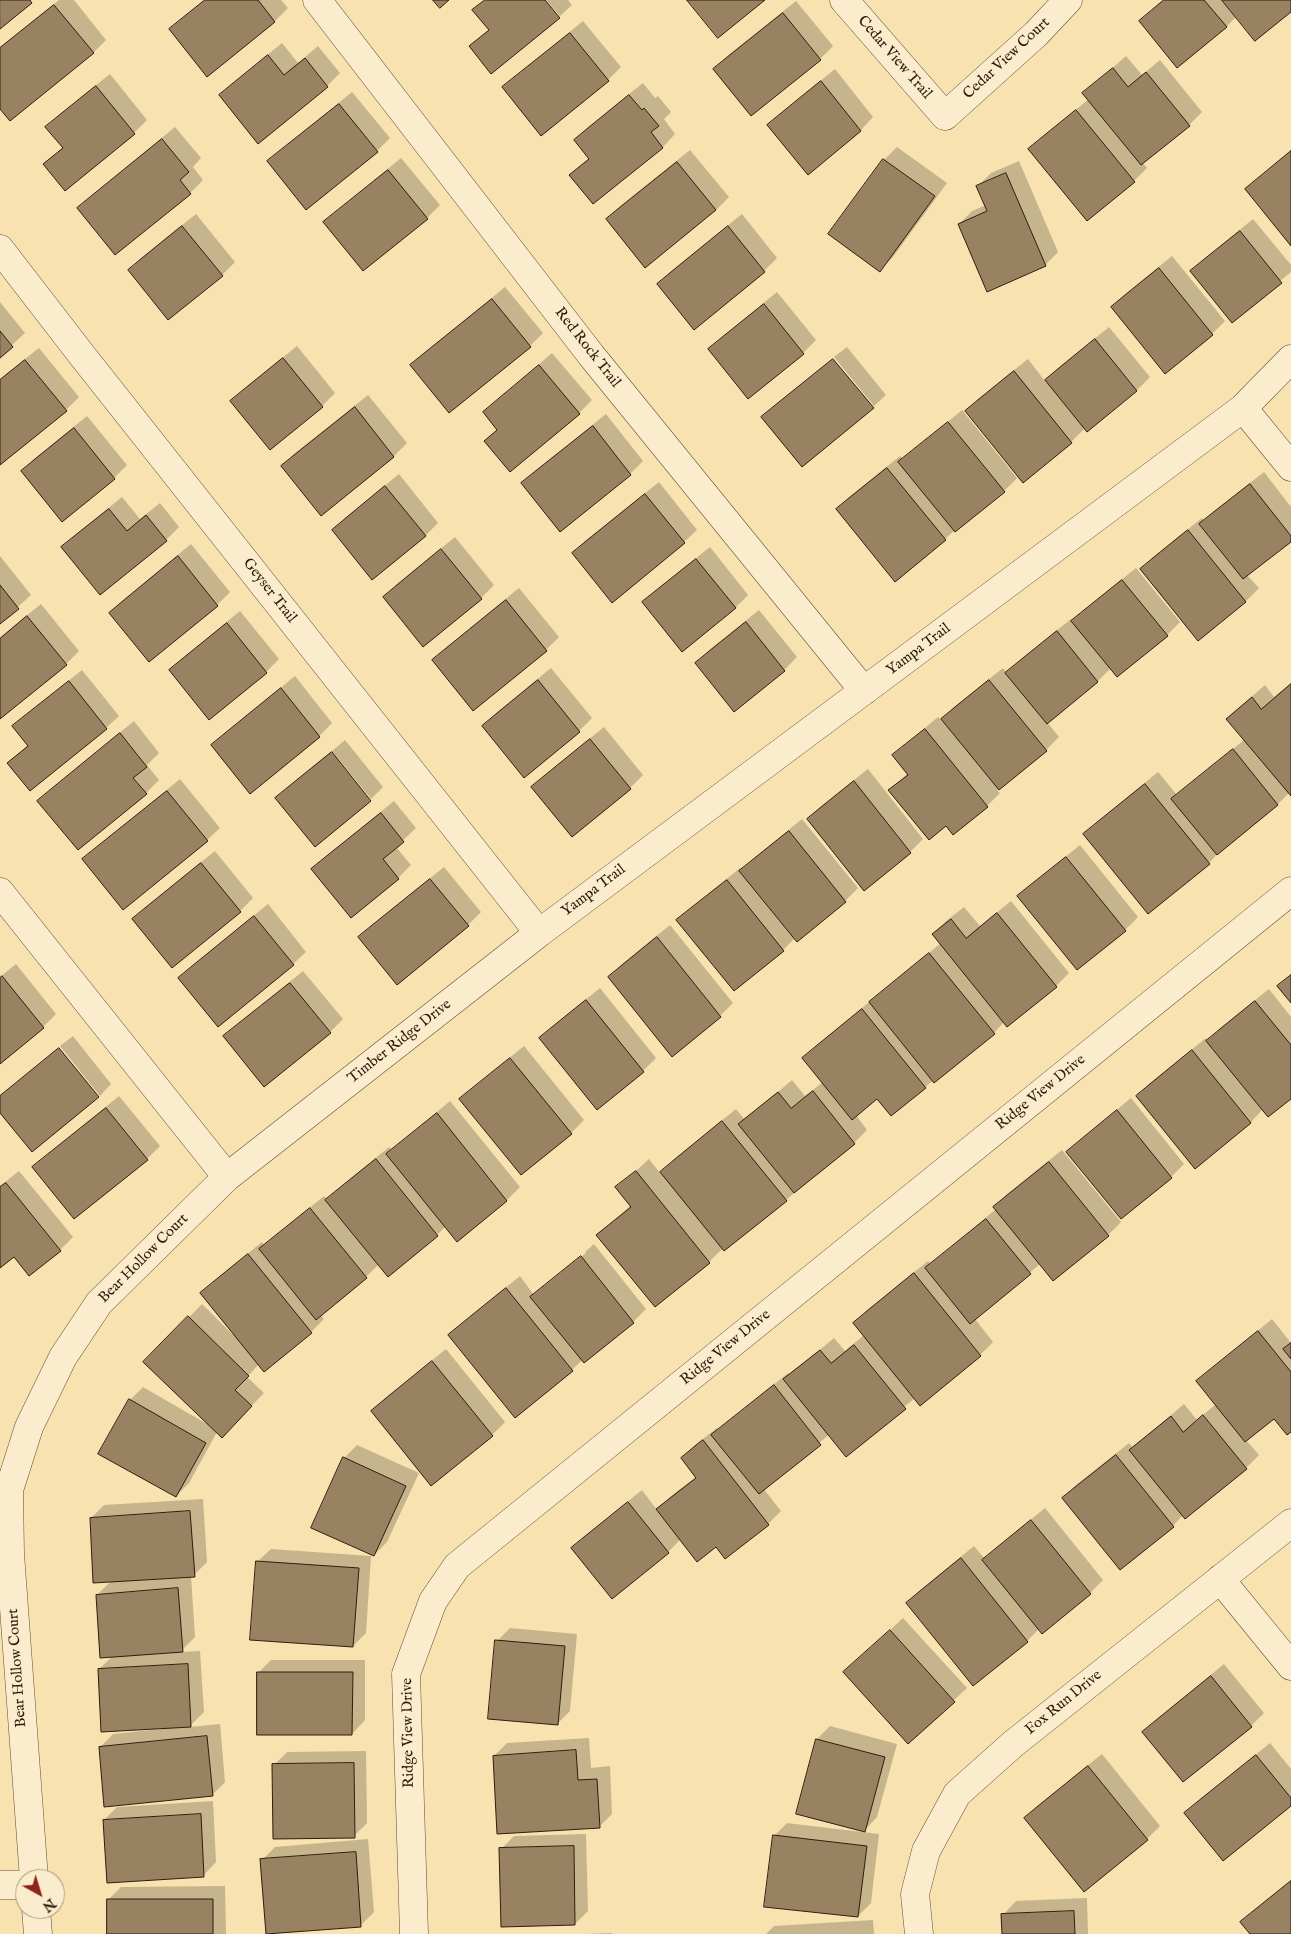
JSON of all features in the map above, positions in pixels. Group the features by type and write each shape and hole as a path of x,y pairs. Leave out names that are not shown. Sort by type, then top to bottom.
{"street":[{"name":"Red Rock Trail","path":"317,0 591,355 864,691"},
{"name":"Cedar View Trail","path":"844,0 945,116"},
{"name":"Cedar View Court","path":"945,116 1036,34 1068,0"},
{"name":"Geyser Trail","path":"0,249 87,362 539,933"},
{"name":"Yampa Trail","path":"539,933 1243,408 1291,359"},
{"path":"1243,408 1291,467"},
{"name":"Ridge View Drive","path":"414,1934 406,1674 433,1601 457,1566 1291,891"},
{"path":"0,892 227,1177"},
{"name":"Timber Ridge Drive","path":"227,1177 539,933"},
{"name":"Bear Hollow Court","path":"33,1869 4,1490 29,1427 63,1357 99,1303 227,1177"},
{"name":"Fox Run Drive","path":"919,1934 915,1894 926,1851 957,1794 1013,1744 1291,1523"},
{"path":"1220,1579 1291,1666"},
{"path":"0,1885 15,1885"},
{"path":"37,1919 38,1934"}],"building":[{"path":"0,0 30,0 32,3 0,29"},
{"path":"205,0 258,0 275,22 207,77 169,29"},
{"path":"433,0 449,0 440,8"},
{"path":"485,0 545,0 560,18 491,74 469,46 489,30 472,10"},
{"path":"687,0 765,0 718,38"},
{"path":"1164,0 1204,0 1227,27 1177,68 1139,21"},
{"path":"1222,0 1291,0 1291,12 1255,41"},
{"path":"54,5 94,53 10,121 0,109 0,48"},
{"path":"783,13 821,60 751,116 713,69"},
{"path":"570,33 609,81 541,136 502,87"},
{"path":"268,55 284,75 305,58 328,87 258,144 219,95"},
{"path":"1113,68 1128,87 1146,72 1190,126 1141,165 1082,93"},
{"path":"821,81 861,131 808,175 767,125"},
{"path":"96,86 135,134 65,191 43,164 63,148 45,127"},
{"path":"629,95 642,110 644,108 659,126 651,132 663,148 593,204 569,175 589,159 574,140"},
{"path":"339,104 378,152 306,210 267,161"},
{"path":"1076,110 1135,182 1087,221 1028,149"},
{"path":"162,139 189,172 180,180 191,194 115,255 77,208"},
{"path":"1291,151 1291,246 1245,189"},
{"path":"883,159 935,196 880,272 828,234"},
{"path":"677,162 716,210 645,268 606,219"},
{"path":"388,170 428,219 363,271 323,222"},
{"path":"1006,173 1046,266 987,292 958,224 987,211 976,186"},
{"path":"182,226 223,276 168,320 128,270"},
{"path":"728,226 765,272 694,330 657,284"},
{"path":"1240,231 1282,283 1232,323 1190,271"},
{"path":"1159,268 1213,335 1165,374 1111,307"},
{"path":"492,299 531,347 449,413 410,365"},
{"path":"764,304 804,354 748,399 708,349"},
{"path":"0,331 13,347 0,358"},
{"path":"1095,339 1137,391 1087,432 1045,380"},
{"path":"283,358 323,407 270,450 230,401"},
{"path":"833,359 874,408 802,467 761,417"},
{"path":"25,360 67,411 0,465 0,380"},
{"path":"539,365 580,414 510,472 484,441 497,430 483,412"},
{"path":"1014,371 1072,443 1023,483 965,411"},
{"path":"355,407 394,457 321,516 281,466"},
{"path":"948,422 1005,492 955,532 898,462"},
{"path":"593,426 631,475 560,532 521,483"},
{"path":"74,428 115,479 62,522 21,471"},
{"path":"887,468 946,540 895,582 836,509"},
{"path":"1250,484 1291,536 1291,542 1243,579 1199,524"},
{"path":"385,486 426,536 372,580 332,530"},
{"path":"645,494 685,543 612,603 572,553"},
{"path":"109,509 127,531 146,515 167,541 100,595 61,547"},
{"path":"1188,530 1246,602 1198,641 1140,569"},
{"path":"441,549 482,599 423,647 383,597"},
{"path":"178,556 218,606 149,662 109,613"},
{"path":"696,559 736,608 682,652 642,602"},
{"path":"1122,580 1168,636 1117,677 1071,621"},
{"path":"0,585 19,609 0,624"},
{"path":"506,600 547,651 473,711 432,660"},
{"path":"27,616 67,665 0,719 0,639"},
{"path":"746,622 785,671 734,712 695,663"},
{"path":"227,623 267,673 209,720 169,670"},
{"path":"1057,631 1098,682 1047,724 1005,673"},
{"path":"538,680 580,732 524,778 482,726"},
{"path":"989,680 1047,751 999,790 941,719"},
{"path":"69,681 107,729 30,791 7,763 28,746 12,726"},
{"path":"1291,684 1291,796 1226,719 1252,697 1261,709"},
{"path":"281,688 320,737 250,794 211,745"},
{"path":"925,729 988,807 953,835 946,826 929,840 888,790 908,775 892,755"},
{"path":"120,733 147,767 133,778 147,794 78,850 37,801"},
{"path":"590,739 631,789 572,837 531,787"},
{"path":"1233,749 1278,805 1217,855 1171,799"},
{"path":"332,752 371,801 315,847 275,798"},
{"path":"854,781 911,853 864,891 807,819"},
{"path":"1145,784 1210,864 1148,914 1083,834"},
{"path":"167,791 208,841 123,910 82,859"},
{"path":"381,813 404,842 383,859 399,879 351,918 311,869"},
{"path":"789,831 846,902 797,942 739,871"},
{"path":"1066,857 1126,931 1077,970 1017,896"},
{"path":"201,863 241,912 172,968 132,919"},
{"path":"430,879 469,926 397,985 358,937"},
{"path":"727,880 784,951 734,991 676,920"},
{"path":"997,913 1057,987 1007,1027 932,934 951,919 966,938"},
{"path":"254,916 294,965 218,1027 178,978"},
{"path":"657,937 721,1017 672,1057 608,977"},
{"path":"929,953 995,1034 934,1083 869,1002"},
{"path":"1291,975 1291,1003 1277,986"},
{"path":"2,976 44,1028 0,1064 0,978"},
{"path":"290,983 331,1033 264,1087 223,1036"},
{"path":"586,1000 644,1072 597,1110 539,1038"},
{"path":"1255,1001 1291,1045 1291,1099 1268,1117 1206,1041"},
{"path":"862,1009 926,1088 891,1116 877,1099 852,1120 802,1058"},
{"path":"59,1048 99,1097 32,1152 0,1113 0,1096"},
{"path":"1192,1050 1251,1123 1195,1169 1136,1096"},
{"path":"510,1058 572,1134 521,1175 459,1099"},
{"path":"813,1091 855,1144 794,1193 738,1124 778,1092 791,1108"},
{"path":"106,1108 148,1160 74,1219 32,1167"},
{"path":"1117,1110 1172,1178 1121,1219 1066,1152"},
{"path":"437,1113 507,1201 457,1242 386,1154"},
{"path":"722,1121 787,1201 724,1251 660,1172"},
{"path":"376,1159 438,1236 388,1277 325,1200"},
{"path":"1049,1162 1109,1236 1053,1281 993,1207"},
{"path":"636,1171 710,1263 655,1307 596,1235 631,1207 615,1187"},
{"path":"6,1183 61,1251 29,1276 14,1257 0,1268 0,1187"},
{"path":"310,1208 367,1278 316,1320 259,1249"},
{"path":"986,1219 1031,1274 970,1324 925,1268"},
{"path":"248,1254 312,1333 264,1372 200,1293"},
{"path":"581,1256 634,1323 584,1363 530,1297"},
{"path":"914,1273 981,1356 920,1406 853,1323"},
{"path":"506,1288 573,1371 515,1418 448,1335"},
{"path":"188,1316 249,1376 235,1390 252,1406 222,1438 143,1362"},
{"path":"1258,1331 1291,1372 1291,1432 1287,1435 1274,1419 1245,1442 1196,1381"},
{"path":"1291,1343 1291,1359 1283,1349"},
{"path":"854,1345 906,1409 846,1457 783,1379 820,1350 831,1363"},
{"path":"432,1361 493,1436 431,1486 371,1411"},
{"path":"774,1385 821,1445 759,1494 711,1435"},
{"path":"129,1399 206,1443 176,1497 98,1454"},
{"path":"1203,1415 1247,1469 1185,1519 1129,1450 1171,1416 1183,1432"},
{"path":"703,1440 769,1525 725,1559 716,1547 697,1562 656,1509 696,1478 681,1458"},
{"path":"1116,1455 1174,1527 1120,1570 1062,1498"},
{"path":"343,1457 406,1486 374,1556 311,1528"},
{"path":"628,1502 669,1553 612,1599 571,1548"},
{"path":"190,1511 195,1577 93,1583 90,1518"},
{"path":"1031,1520 1091,1594 1042,1634 982,1560"},
{"path":"961,1558 1028,1642 973,1686 906,1603"},
{"path":"256,1561 359,1568 353,1647 250,1640"},
{"path":"178,1588 183,1652 100,1658 96,1595"},
{"path":"890,1630 955,1702 908,1744 843,1672"},
{"path":"495,1640 565,1646 558,1725 488,1719"},
{"path":"188,1664 191,1727 101,1732 98,1669"},
{"path":"257,1672 353,1672 352,1735 257,1735"},
{"path":"1211,1676 1252,1727 1183,1782 1142,1732"},
{"path":"207,1736 213,1796 104,1807 99,1747"},
{"path":"816,1739 885,1757 865,1832 796,1814"},
{"path":"576,1750 578,1780 597,1779 600,1828 497,1834 493,1756"},
{"path":"1256,1755 1291,1798 1291,1806 1223,1861 1184,1813"},
{"path":"354,1763 355,1838 273,1839 272,1764"},
{"path":"1088,1766 1148,1840 1084,1892 1024,1818"},
{"path":"201,1814 204,1877 107,1883 103,1820"},
{"path":"773,1835 867,1846 858,1917 764,1907"},
{"path":"574,1846 575,1925 501,1927 499,1848"},
{"path":"356,1852 361,1927 266,1934 260,1859"},
{"path":"1291,1881 1291,1934 1250,1934 1240,1922"},
{"path":"107,1899 213,1899 213,1934 107,1934"},
{"path":"1074,1911 1075,1934 1002,1934 1001,1914"}]}
